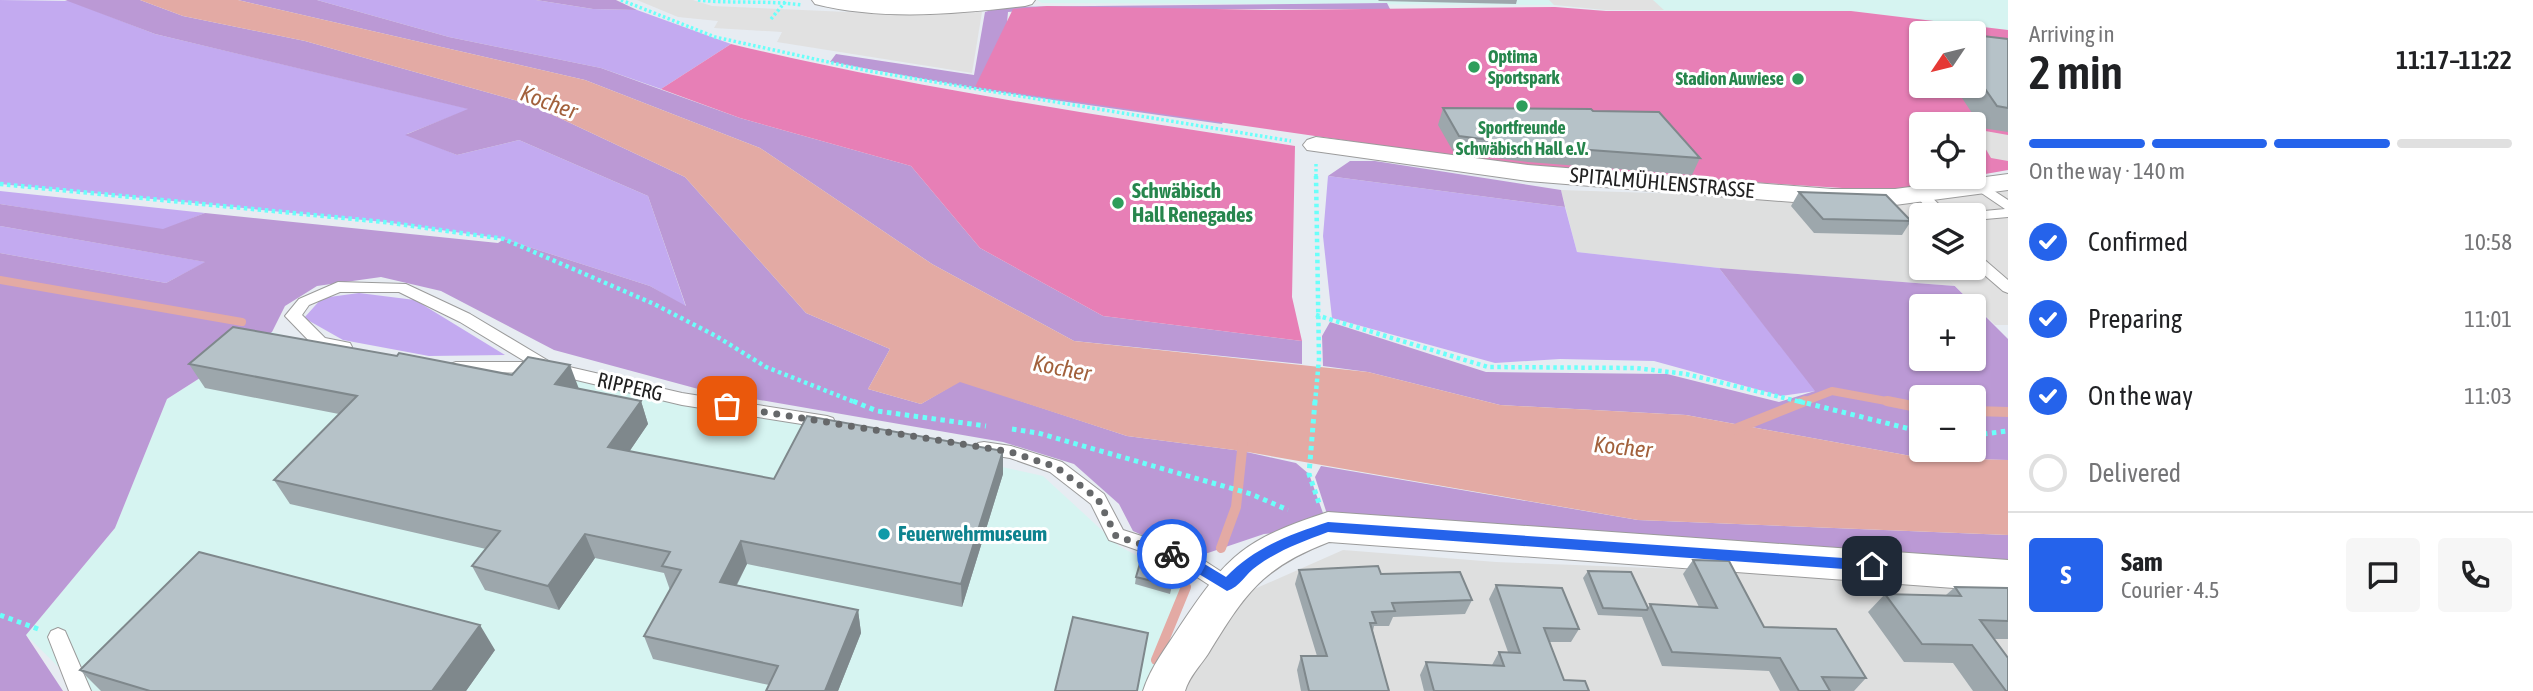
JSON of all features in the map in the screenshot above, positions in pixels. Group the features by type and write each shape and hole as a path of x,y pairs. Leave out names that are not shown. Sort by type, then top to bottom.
{"street":[{"path":"822,0 897,8 957,7 1025,0"},
{"name":"SPITALMÜHLENSTRASSE","path":"1316,145 1556,175 1832,197 1921,195 1967,189"},
{"name":"SPITALMÜHLENSTRASSE","path":"1986,186 2008,182"},
{"path":"1164,691 1227,586 1248,564 1280,544 1328,527 2008,576"}],"lane":[{"path":"1985,189 2008,206"},
{"path":"1921,195 1930,203"},
{"path":"1986,215 2008,213"},
{"path":"1986,269 2008,288"},
{"path":"359,350 320,342 293,316 304,302 338,287 401,287 465,318 547,368"},
{"name":"RIPPERG","path":"438,365 451,368 547,368 682,399 849,426"},
{"path":"970,446 1011,452 1056,467 1098,499 1116,536 1184,558 1227,586"},
{"path":"58,637 80,691"}],"path":[{"path":"621,0 715,37 800,57 869,71 1316,145 1316,316 1319,359 1309,474"},
{"path":"771,19 787,0"},
{"path":"0,184 384,222 504,239 654,304 716,336 766,367 877,411 997,427"},
{"path":"1316,316 1488,367 1636,368 1686,374 1909,429"},
{"path":"1011,429 1038,433 1251,494"},
{"path":"1986,434 2008,431"},
{"path":"0,615 58,637"}],"shaded area":[{"path":"0,0 70,1 155,34 470,109 407,134 457,155 519,140 648,196 686,307 650,286 504,239 384,222 0,184"},
{"path":"65,0 140,0 183,16 305,41 532,105 685,177 806,313 890,349 868,389 921,404 960,381 1127,436 1242,451 1296,463 1309,474 1328,527 1264,534 1193,558 1133,531 1119,504 1074,464 1003,442 702,390 554,350 441,291 381,277 317,286 285,306 272,332 167,399 115,528 26,635 63,691 0,691 0,253 166,283 205,262 0,226 0,204 163,229 205,213 498,243 504,239 650,286 686,306 648,196 519,140 457,155 405,135 468,109 155,34"},
{"path":"238,0 317,0 449,37 601,68 740,118 911,166 980,248 1103,316 1302,341 1302,364 1074,341 932,264 760,148 585,80"},
{"path":"317,0 536,0 593,9 637,10 731,44 661,89 601,68 449,37"},
{"path":"536,0 616,0 637,10 593,9"},
{"path":"637,0 693,0 712,6 894,14 982,12 972,73 777,42 782,32 714,28 718,21 678,17"},
{"path":"1037,0 2008,0 2008,30 1986,27 1986,21 1934,21 1851,11 1605,10 1554,5 1042,3"},
{"path":"1549,0 1653,0 1664,10 1605,10 1554,5"},
{"path":"1387,3 1390,9 1054,9 1008,12 1001,87 1224,119 1222,124 983,90 830,62 836,54 974,75 985,12 1000,7"},
{"name":"Sportfreunde Schwäbisch Hall e.V.","path":"1047,6 1272,10 1555,7 1606,11 1851,11 1934,21 1909,21 1909,98 1986,98 1986,27 2008,30 2008,170 1986,174 1986,112 1909,112 1909,188 1890,191 1544,169 975,87 1013,9"},
{"name":"Schwäbisch Hall Renegades","path":"731,44 941,88 1295,146 1292,297 1302,341 1103,316 980,248 911,166 740,118 661,89"},
{"path":"1986,131 2008,135 2008,161 1991,158 1986,149"},
{"path":"1350,161 1375,161 1561,190 1565,207 1328,176"},
{"path":"1328,176 1565,207 1577,252 1719,268 1816,391 1781,396 1654,361 1560,359 1495,363 1332,318 1323,236"},
{"path":"1561,190 1889,201 1909,228 1909,280 1950,280 1955,286 1719,268 1577,252"},
{"path":"0,191 205,213 163,230 0,204"},
{"path":"2008,191 2008,325 1995,325 1986,316 1986,294 1963,294 1950,280 1986,280 1986,203 1909,203 1909,228 1889,201"},
{"path":"0,226 206,262 166,283 0,253"},
{"path":"1719,268 1955,286 1963,294 1909,294 1909,371 1986,371 1986,317 2008,339 2008,460 1986,459 1986,385 1909,385 1909,456 1686,415 1500,405 1368,372 1323,366 1322,336 1330,322 1486,372 1667,374 1779,402 1815,391"},
{"path":"359,293 415,300 505,355 429,356 343,340 304,318 322,298"},
{"path":"272,332 409,370 532,363 1043,476 1119,546 1188,583 1173,614 1153,691 83,691 26,635 115,528 167,399"},
{"path":"1321,466 1638,520 2008,535 2008,561 1327,514 1315,477"},
{"path":"1343,550 1496,562 2008,582 2008,691 1168,691 1191,617"}],"water":[{"name":"Kocher","path":"140,0 238,0 585,80 760,148 932,264 1074,341 1368,372 1500,405 1686,415 1909,456 1909,462 2008,460 2008,535 1638,520 1242,451 1127,436 960,382 921,404 868,389 890,349 806,313 685,177 532,105 305,41 183,16"}],"building":[{"path":"1986,36 2008,39 2008,108 1997,106 1986,90"},
{"path":"1443,108 1659,112 1700,158 1535,146 1459,136"},
{"path":"1799,192 1886,195 1909,221 1823,219"},
{"path":"233,327 397,356 399,353 512,375 528,357 570,365 555,384 641,401 608,447 774,479 807,416 1003,451 961,584 741,541 720,582 858,610 825,691 766,691 778,666 644,636 681,570 662,566 670,552 585,534 548,586 472,566 500,531 274,480 357,396 189,364"},
{"path":"199,552 480,625 432,691 150,691 80,670"},
{"path":"1143,553 1178,562 1172,586 1136,577"},
{"path":"1693,560 1729,561 1764,627 1836,629 1866,678 1822,677 1830,691 1799,691 1780,658 1672,652 1650,604 1717,608"},
{"path":"1378,566 1381,574 1460,572 1472,600 1392,603 1395,611 1372,612 1376,623 1370,623 1389,691 1309,691 1301,656 1327,656 1299,570"},
{"path":"1588,571 1631,572 1647,610 1603,608"},
{"path":"1496,585 1562,588 1579,629 1544,628 1564,680 1585,681 1589,691 1434,691 1426,662 1504,666 1499,652 1520,653"},
{"path":"1955,587 2008,588 2008,621 1980,620 2008,658 2008,691 1972,645 1922,644 1885,594 1961,596"},
{"path":"1073,617 1148,633 1137,691 1055,691"}],"waterway":[{"path":"0,280 242,322"},
{"path":"1801,403 1832,391 1897,403"},
{"path":"1733,430 1805,401"},
{"path":"1887,401 1897,403"},
{"path":"1897,403 1909,405"},
{"path":"1986,411 2008,412"},
{"path":"1221,548 1236,507 1243,441"},
{"path":"1156,660 1186,587"}],"way so far":[{"path":"727,406 1011,452 1056,467 1098,499 1116,536 1172,554"}],"place":[{"name":"Optima Sportspark","path":"1474,67"},
{"name":"Stadion Auwiese","path":"1798,79"},
{"name":"Sportfreunde Schwäbisch Hall e.V.","path":"1522,106"},
{"name":"Schwäbisch Hall Renegades","path":"1118,203"},
{"name":"Feuerwehrmuseum","path":"884,534"}],"route":[{"path":"1172,554 1184,558 1227,586 1248,564 1280,544 1328,527 1872,566"}]}
